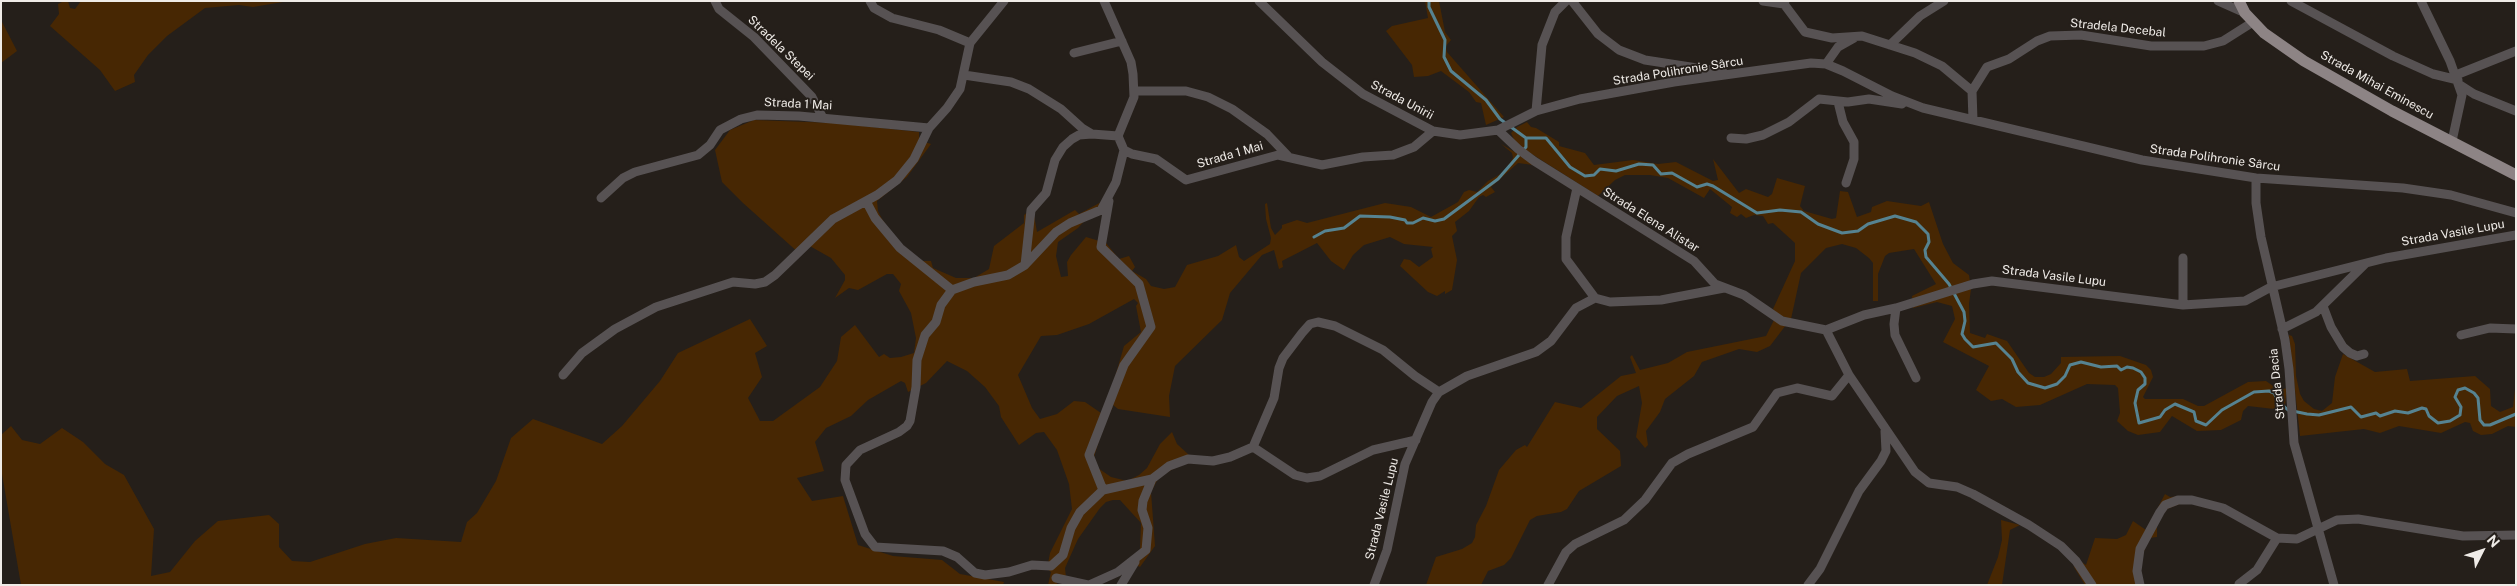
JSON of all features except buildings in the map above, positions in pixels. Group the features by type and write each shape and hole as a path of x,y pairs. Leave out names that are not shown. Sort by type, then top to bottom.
{"main road":[{"name":"Strada Mihai Eminescu","path":"2239,1 2249,18 2269,38 2304,61 2392,111 2516,175"}],"street":[{"name":"Stradela Stepei","path":"715,1 719,9 754,38 812,96 824,118"},
{"path":"870,1 874,8 892,18 939,30 970,43"},
{"path":"564,375 582,353 615,330 656,307 732,282 754,284 765,282 775,276 833,219 886,188 906,171 923,144 929,128 955,98 964,75 970,43 1004,1"},
{"path":"1104,1 1131,62 1134,91 1118,136 1124,150 1116,182 1101,210 1070,223 1056,232 1025,264 1008,275 974,282 952,290 941,305 936,322 925,335 917,360 916,387 910,421 899,432 860,450 846,465 844,471 845,480 864,534 875,547 943,551 957,557 975,573 984,575 1032,565 1053,565 1063,555 1071,528 1080,512 1103,490 1152,479 1169,466 1188,459 1214,461 1230,457 1253,447 1274,398 1279,368 1283,358 1310,324 1318,322 1344,330 1383,350 1415,376 1439,392 1467,376 1536,352 1551,341 1576,308 1595,298"},
{"name":"Strada Unirii","path":"1259,1 1322,62 1348,84 1402,116 1433,131 1460,135 1498,130 1536,111"},
{"path":"1763,1 1784,3 1805,32 1832,38 1862,36 1915,53 1942,66 1972,91 1973,120"},
{"path":"1890,45 1920,16 1944,1"},
{"path":"2218,1 2249,18"},
{"path":"2291,1 2379,50 2433,74 2458,80 2474,94 2516,111"},
{"path":"2421,1 2458,80 2462,95 2452,141"},
{"path":"1536,111 1542,45 1555,12 1571,2 1598,34 1619,50 1645,60 1735,75"},
{"name":"Stradela Decebal","path":"1972,91 1987,67 2009,59 2037,41 2050,36 2081,35 2151,46 2204,46 2223,41 2249,18"},
{"path":"1826,64 1838,47 1862,36"},
{"path":"1074,53 1122,41"},
{"path":"2458,80 2516,51"},
{"name":"Strada Polihronie Sârcu","path":"1536,111 1580,99 1698,78 1735,75 1811,63 1826,64 1910,104"},
{"path":"964,75 1012,82 1029,89 1061,109 1082,128 1092,134"},
{"path":"1134,91 1186,91 1208,97 1232,110 1267,134 1288,156"},
{"name":"Strada Polihronie Sârcu","path":"1731,138 1746,139 1763,135 1789,122 1814,100 1838,102 1869,99 1910,104 2142,160 2256,178 2403,188 2451,195 2516,213"},
{"path":"1838,102 1843,122 1854,142 1854,159 1846,183"},
{"name":"Strada 1 Mai","path":"601,198 623,178 635,172 698,155 710,145 720,130 741,119 757,115 824,118 929,128"},
{"name":"Strada Elena Alistar","path":"1498,130 1518,149 1683,254 1705,271 1715,284 1744,295 1782,321 1826,330"},
{"name":"Strada 1 Mai","path":"1124,150 1132,154 1156,159 1186,180 1202,177 1268,156 1288,156 1322,165 1393,155 1414,147 1433,131"},
{"path":"1025,264 1031,210 1046,192 1055,160 1063,147 1079,135 1118,136"},
{"name":"Strada Dacia","path":"2256,178 2256,203 2261,238 2290,369 2294,443 2334,585"},
{"path":"1577,188 1566,237 1566,259 1595,298 1610,302 1661,300 1724,288"},
{"path":"1103,490 1090,455 1124,366 1151,327 1139,284 1101,247 1109,198"},
{"path":"866,201 875,218 900,248 952,290"},
{"name":"Strada Vasile Lupu","path":"1826,330 1864,315 1896,308 1973,284 1992,281 2183,305 2245,301 2271,288 2405,253 2516,235"},
{"path":"2183,258 2183,305"},
{"name":"Strada Vasile Lupu","path":"2282,329 2323,306 2366,264"},
{"path":"2323,306 2331,327 2343,346 2350,353 2358,356 2364,354"},
{"path":"1896,308 1895,335 1916,378"},
{"path":"2462,335 2490,328 2516,329"},
{"path":"1826,330 1849,375 1915,472 1929,483 1957,487 2029,525 2061,546 2076,561 2092,585"},
{"path":"1548,585 1566,552 1575,544 1624,520 1644,500 1672,463 1688,454 1753,427 1777,393 1797,388 1832,396 1849,375"},
{"name":"Strada Vasile Lupu","path":"1374,585 1387,550 1405,464 1432,402 1439,392"},
{"path":"1808,585 1820,569 1859,491 1881,461 1886,450 1886,430"},
{"path":"1253,447 1295,474 1308,478 1320,476 1373,450 1416,440"},
{"path":"1053,565 1054,581 1089,585 1118,572 1136,559 1146,550 1149,541 1148,528 1142,510 1143,501 1152,479"},
{"path":"2140,585 2137,571 2140,549 2160,512 2172,501 2192,500 2223,508 2277,538 2298,538 2309,535 2337,520 2358,519 2463,536 2516,536"},
{"path":"2239,584 2257,570 2277,538"},
{"path":"1121,585 1136,559"}],"shaded area":[{"path":"68,1 70,8 75,9 81,1 289,1 253,7 239,5 205,8 167,36 148,55 134,75 135,82 115,91 100,70 50,26 59,14 58,4"},
{"path":"1425,1 1439,1 1445,32 1451,40 1446,46 1447,52 1504,117 1486,125 1481,103 1476,102 1469,92 1441,71 1428,76 1414,77 1412,65 1386,31 1392,26 1428,18"},
{"path":"1,20 17,51 1,63"},
{"path":"754,120 835,123 919,132 919,140 931,144 907,177 877,201 878,211 898,241 922,261 931,261 933,268 956,278 974,278 989,269 994,246 1024,223 1024,215 1028,212 1034,215 1037,232 1075,210 1079,214 1103,201 1078,228 1058,242 1056,256 1061,277 1068,276 1067,262 1086,237 1106,243 1119,259 1129,256 1135,267 1132,271 1146,279 1151,286 1164,289 1175,287 1187,265 1218,256 1236,245 1239,257 1244,261 1270,244 1271,238 1266,219 1265,204 1267,203 1271,228 1275,235 1282,228 1282,225 1297,220 1307,223 1385,203 1411,207 1431,217 1458,202 1464,192 1469,190 1477,192 1488,181 1504,172 1513,158 1512,153 1501,144 1532,162 1533,165 1518,163 1491,187 1495,192 1486,197 1483,195 1479,197 1469,211 1455,222 1457,231 1452,236 1457,260 1452,290 1445,294 1445,291 1437,296 1428,292 1400,266 1404,259 1410,260 1419,267 1433,257 1431,249 1433,247 1404,244 1390,237 1364,245 1353,255 1344,270 1331,261 1317,243 1282,261 1283,267 1279,269 1274,250 1262,255 1230,293 1222,320 1175,366 1169,396 1170,417 1118,409 1108,401 1124,346 1141,332 1136,306 1138,303 1134,299 1089,324 1057,335 1041,336 1018,375 1032,408 1040,419 1057,414 1074,401 1085,402 1101,413 1105,405 1113,407 1105,421 1094,457 1098,468 1111,477 1127,481 1139,475 1147,468 1160,444 1172,432 1177,444 1188,454 1192,462 1180,465 1159,477 1151,492 1155,546 1140,567 1128,560 1140,550 1141,523 1120,500 1113,500 1106,502 1100,508 1078,539 1065,568 1066,577 1055,585 1048,585 1051,572 1047,569 1050,553 1072,509 1069,484 1057,450 1044,432 1036,433 1019,445 1001,417 999,406 985,387 967,371 947,361 926,383 908,392 905,383 901,381 868,400 851,416 826,428 815,442 824,471 797,478 812,501 843,496 858,545 893,556 942,560 960,574 1004,582 1003,585 21,585 1,468 1,435 11,426 22,440 40,444 62,428 83,442 105,464 124,475 154,529 151,576 170,572 195,541 218,521 269,515 279,524 279,547 292,561 310,562 365,544 396,538 461,542 467,522 477,513 496,481 511,438 533,419 602,444 622,426 660,381 678,353 750,319 767,346 755,353 762,377 748,398 760,421 773,421 820,387 837,361 841,337 855,325 879,357 884,354 890,358 901,357 914,353 916,338 911,313 899,291 901,284 893,274 887,274 858,290 849,288 835,298 845,280 845,275 831,258 808,245 800,254 722,182 715,150 730,130"},
{"path":"1527,122 1531,127 1559,142 1559,146 1585,153 1594,165 1633,160 1658,164 1676,162 1713,181 1718,180 1713,159 1739,193 1746,189 1768,197 1772,194 1777,178 1805,186 1800,206 1804,211 1832,219 1836,218 1840,191 1848,192 1857,217 1871,212 1872,207 1887,201 1921,206 1929,202 1943,244 1953,263 1969,275 1971,289 1969,304 1970,333 1985,338 1987,334 2007,341 2029,373 2035,377 2044,377 2051,374 2061,363 2061,357 2120,356 2146,365 2151,370 2153,377 2143,397 2145,399 2183,399 2198,406 2204,406 2248,382 2266,381 2279,390 2287,388 2284,414 2274,409 2248,406 2243,411 2241,420 2221,430 2197,431 2172,416 2160,432 2138,435 2128,431 2117,421 2120,413 2118,388 2115,385 2087,384 2040,405 2016,407 2002,399 1991,401 1976,390 1989,366 1943,342 1955,319 1952,306 1937,302 1913,308 1912,296 1936,284 1914,249 1889,253 1885,256 1878,274 1878,301 1873,301 1873,263 1869,258 1856,248 1842,244 1826,248 1801,273 1791,319 1778,315 1773,309 1795,261 1795,243 1773,223 1768,224 1763,216 1754,215 1746,218 1741,214 1737,217 1730,213 1732,207 1710,189 1704,198 1668,178 1650,175 1625,175 1615,180 1598,196 1516,144 1511,133 1517,127"},
{"path":"1774,320 1786,325 1770,346 1757,352 1739,349 1702,362 1694,376 1665,399 1660,412 1646,431 1648,445 1645,448 1636,437 1642,403 1639,386 1617,396 1597,417 1597,429 1620,451 1621,466 1579,491 1567,509 1561,512 1537,516 1530,520 1511,558 1504,565 1488,571 1481,585 1426,585 1436,557 1462,549 1472,543 1475,537 1476,525 1486,506 1499,470 1516,450 1525,445 1527,447 1555,402 1581,408 1621,376 1636,373 1630,357 1632,355 1640,370 1668,363 1687,352 1766,336"},
{"path":"2289,335 2292,336 2295,344 2296,376 2300,394 2304,401 2314,409 2322,411 2332,403 2335,377 2343,354 2375,372 2407,369 2410,381 2475,376 2490,389 2491,406 2500,412 2513,407 2516,381 2516,427 2508,426 2492,434 2481,435 2473,431 2470,423 2465,422 2441,433 2399,426 2380,433 2364,429 2300,436"},
{"path":"2165,494 2170,497 2181,496 2180,504 2167,509 2157,523 2157,537 2149,538 2147,541 2139,569 2144,585 2085,585 2074,567 2080,561 2086,565 2095,538 2117,539 2126,535 2133,521 2146,530"},
{"path":"2001,520 2020,525 2010,530 2002,585 1987,585 1998,557 2002,540"}],"waterway":[{"path":"1429,1 1429,7 1445,40 1444,57 1451,71 1486,100 1500,119 1526,138 1546,138 1570,167 1585,176 1594,175 1600,169 1616,171 1639,164 1653,165 1661,174 1672,173 1697,187 1707,184 1713,186 1757,213 1780,210 1801,212 1818,224 1842,233 1858,231 1868,224 1895,216 1916,222 1928,234 1929,242 1925,250 1926,257 1949,284 1964,312 1965,321 1962,334 1965,339 1973,347 1996,343 2012,359 2018,372 2028,383 2045,388 2057,384 2065,376 2070,365 2081,362 2101,367 2117,366 2121,370 2127,367 2133,368 2141,372 2145,378 2145,384 2138,390 2135,403 2139,423 2160,417 2165,410 2175,404 2194,412 2196,421 2206,425 2222,410 2254,392 2269,391 2274,393 2279,402 2288,410 2307,414 2319,415 2351,407 2361,417 2376,413 2380,416 2395,411 2408,413 2422,408 2426,409 2429,416 2438,423 2450,421 2460,415 2461,407 2455,397 2458,390 2465,388 2474,393 2478,398 2480,420 2484,425 2490,425 2516,414"},
{"path":"1314,237 1325,231 1344,228 1360,216 1390,217 1405,220 1407,223 1413,223 1423,218 1435,221 1444,219 1498,179 1526,147 1526,138"}]}
